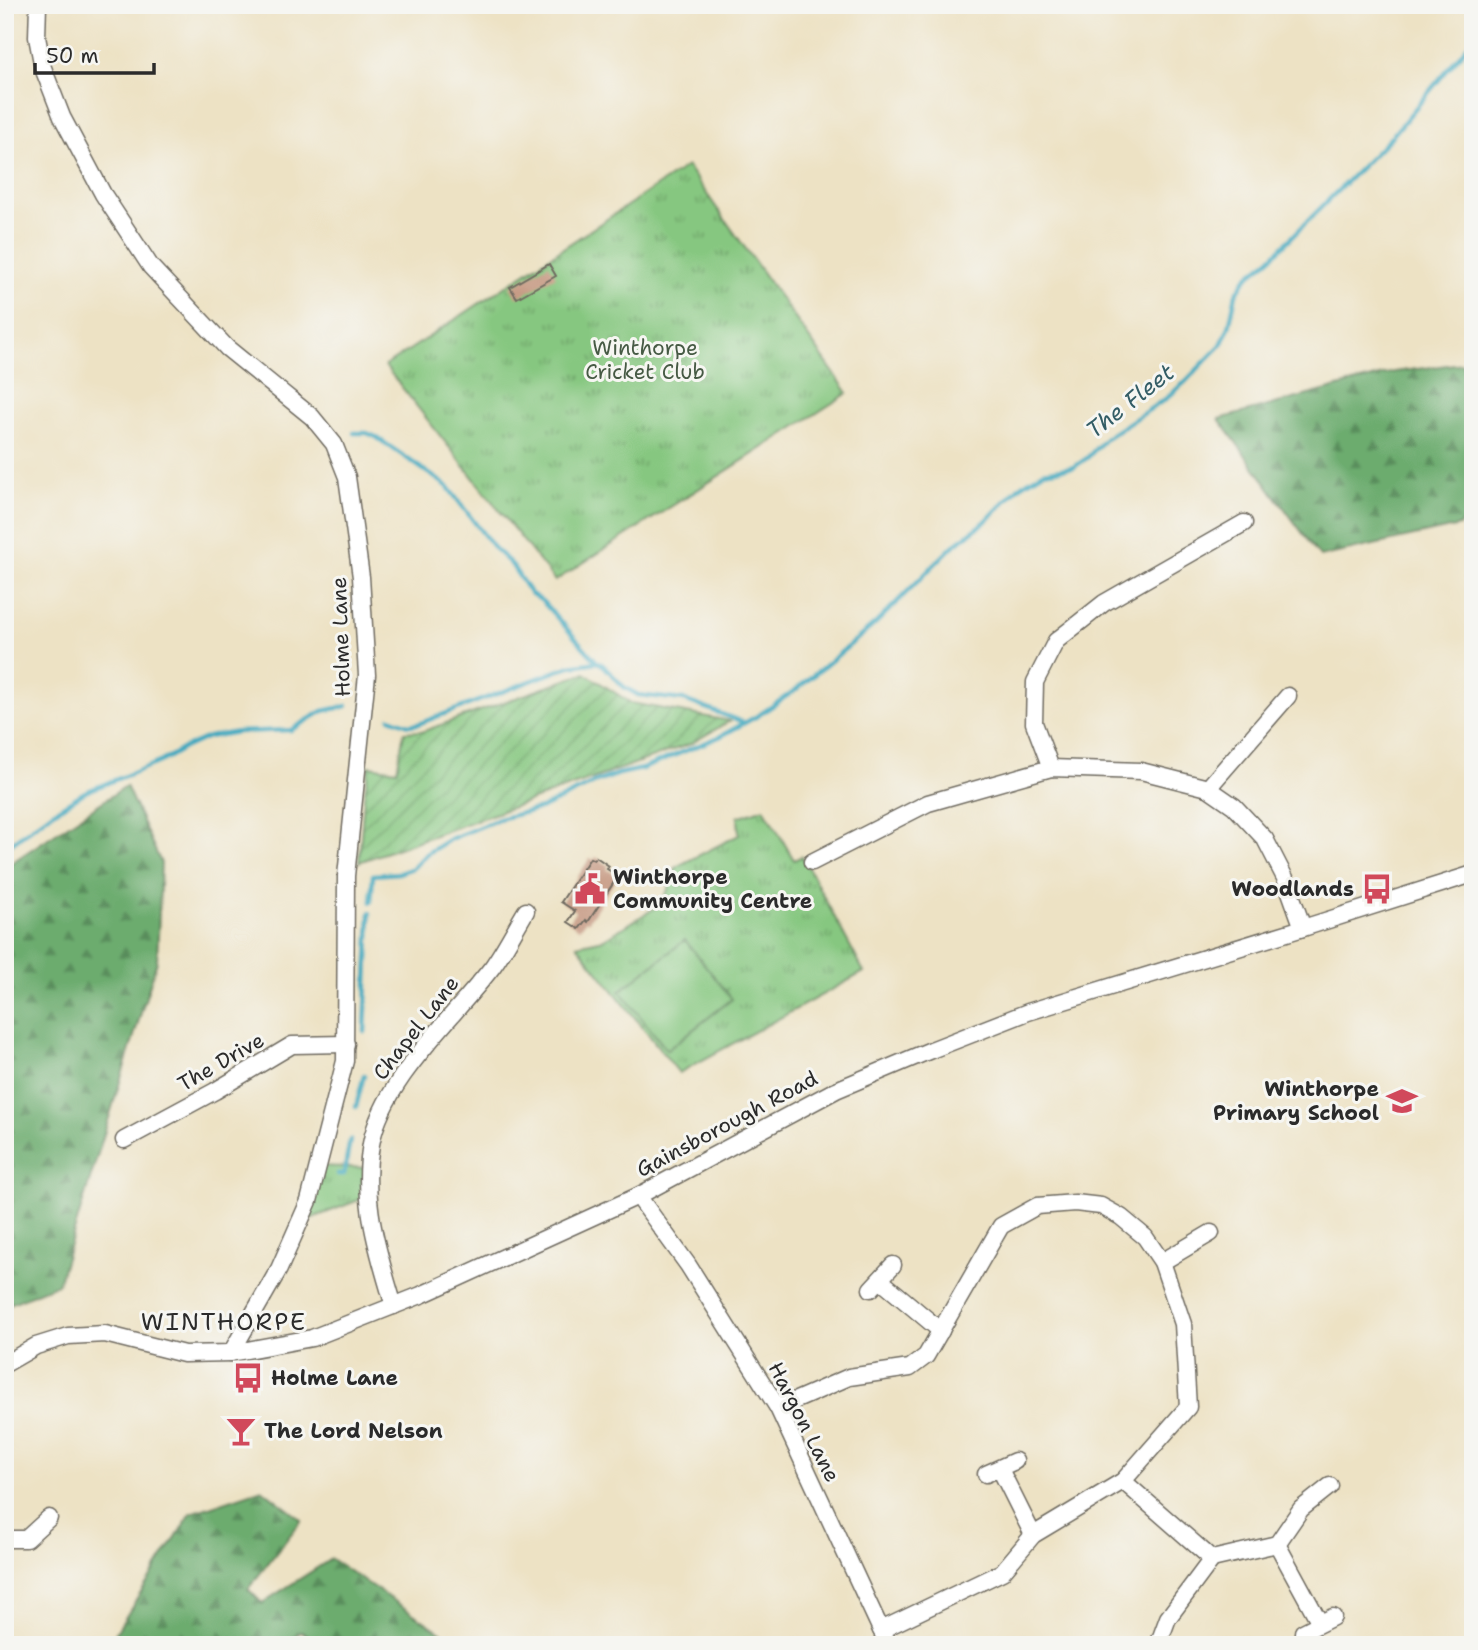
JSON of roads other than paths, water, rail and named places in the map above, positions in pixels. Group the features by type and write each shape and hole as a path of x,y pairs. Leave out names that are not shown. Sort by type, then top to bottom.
{"street":[{"name":"Holme Lane","path":"38,5 37,37 43,68 62,117 110,204 151,267 227,348 312,417 334,444 347,477 361,577 367,675 346,876 345,1061 309,1201 279,1269 231,1353"},
{"path":"1051,768 1034,723 1035,682 1056,641 1104,603 1244,523"},
{"path":"1208,788 1288,696"},
{"path":"811,862 928,803 1051,768 1141,771 1208,788 1234,806 1265,839 1284,878 1303,928"},
{"name":"Gainsborough Road","path":"5,1364 36,1346 68,1336 105,1334 184,1354 231,1353 312,1338 394,1306 638,1196 836,1090 931,1050 1028,1012 1473,874"},
{"name":"Chapel Lane","path":"394,1306 372,1227 369,1168 376,1125 389,1096 404,1074 494,964 526,911"},
{"name":"The Drive","path":"124,1140 215,1091 292,1045 346,1044"},
{"name":"Hargon Lane","path":"638,1196 688,1265 778,1408 884,1637"},
{"path":"778,1408 849,1377 910,1368 926,1356 1001,1226 1037,1206 1075,1203 1101,1206 1121,1217 1145,1237 1162,1262 1183,1324 1188,1407 1123,1481 1033,1535 1002,1572 884,1637"},
{"path":"1162,1262 1211,1233"},
{"path":"893,1265 875,1285 941,1331"},
{"path":"1015,1461 993,1472 1033,1535"},
{"path":"1123,1481 1212,1559"},
{"path":"1158,1645 1168,1618 1212,1559 1277,1544 1301,1509 1330,1486"},
{"path":"5,1539 26,1539 49,1518"},
{"path":"1277,1544 1326,1620 1303,1632"}],"waterway":[{"name":"The Fleet","path":"371,902 373,875 399,873 413,868 426,854 450,839 499,819 542,808 596,782 642,769 719,737 759,715 797,689 875,624 953,546 985,522 1019,487 1043,472 1074,467 1106,438 1167,398 1186,381 1221,345 1229,327 1236,294 1247,277 1270,259 1393,135 1473,39"},
{"path":"354,433 367,433 376,437 447,486 494,548 511,564 530,593 542,601 597,662"},
{"path":"390,718 409,725 418,724 570,666 597,662 624,687 638,695 684,700 743,722"},
{"path":"5,848 85,792 162,761 208,737 238,732 291,730 323,711 347,706"},
{"path":"365,1032 370,913"},
{"path":"356,1107 364,1075"},
{"path":"338,1174 344,1174 350,1140"}],"place":[{"name":"Winthorpe Community Centre","path":"590,889"},
{"name":"Woodlands","path":"1377,889"},
{"name":"Winthorpe Primary School","path":"1402,1101"},
{"name":"Holme Lane","path":"248,1378"},
{"name":"The Lord Nelson","path":"241,1431"}],"district":[{"name":"WINTHORPE","path":"224,1322"}],"park label":[{"name":"Winthorpe Cricket Club","path":"645,360"}]}
